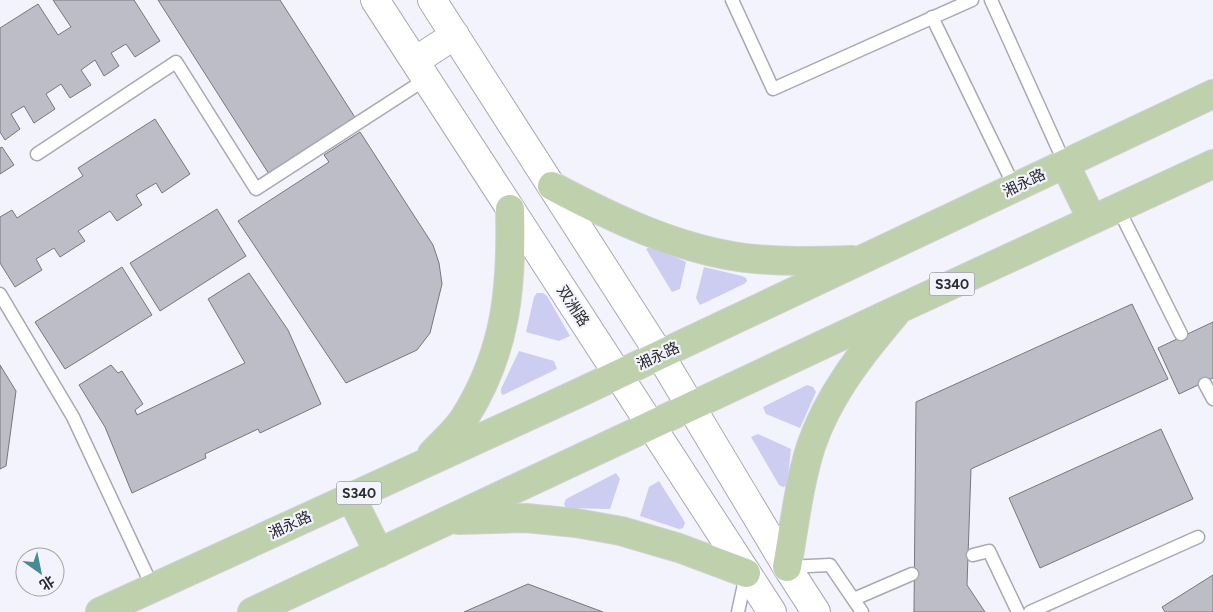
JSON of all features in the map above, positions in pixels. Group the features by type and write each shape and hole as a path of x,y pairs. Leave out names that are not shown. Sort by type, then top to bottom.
{"main road":[{"name":"双洲路","path":"375,0 772,612"},
{"path":"432,0 660,355 816,612"},
{"path":"420,70 455,35"},
{"name":"湘永路","path":"100,612 660,355 1213,94"},
{"path":"1065,164 1092,220"},
{"name":"S340","path":"252,612 898,309 1213,164"},
{"path":"552,186 598,211 698,248 744,258 793,262 863,259"},
{"path":"425,462 464,418 489,373 501,334 508,298 511,258 510,209"},
{"path":"787,567 811,447 825,413 854,363 898,309"},
{"path":"351,496 378,553"},
{"path":"450,520 526,518 576,523 621,531 679,548 746,573"}],"lane":[{"path":"732,0 773,89 932,16 972,0"},
{"path":"991,0 1065,164"},
{"path":"932,16 1015,188"},
{"path":"37,154 176,62 256,189 420,70"},
{"path":"1118,208 1180,334"},
{"path":"0,294 73,417 153,588"},
{"path":"1205,384 1213,399"},
{"path":"1030,612 1198,536"},
{"path":"973,555 990,551 1018,612"},
{"path":"787,567 830,565 862,612"},
{"path":"738,612 746,573"},
{"path":"854,600 912,574"}],"shaded area":[{"path":"652,246 686,262 680,289 672,292 646,249"},
{"path":"704,267 742,276 747,281 700,305 696,298"},
{"path":"537,293 543,293 547,296 570,336 559,341 526,332 534,297"},
{"path":"519,351 554,361 557,369 503,395 501,389"},
{"path":"807,385 813,387 816,392 800,428 766,414 763,407"},
{"path":"758,434 791,449 787,486 779,485 751,437"},
{"path":"616,473 620,479 610,509 566,508 564,504 566,499"},
{"path":"659,481 683,519 685,523 683,528 679,529 640,516 649,487"}],"building":[{"path":"53,0 134,0 160,41 135,57 126,44 111,53 119,66 104,76 95,60 81,70 91,85 70,98 61,84 46,94 55,109 34,123 24,106 11,114 20,129 5,140 0,132 0,28 38,4 58,35 71,27"},
{"path":"158,0 280,0 356,119 269,174"},
{"path":"155,119 190,174 162,193 156,183 136,195 142,205 117,221 110,211 78,231 85,241 60,257 54,248 36,259 42,270 15,287 0,263 0,217 12,210 17,218 83,176 78,168"},
{"path":"360,132 433,245 439,263 442,284 430,333 417,350 346,383 238,221 329,162 324,155"},
{"path":"2,147 14,165 0,174 0,148"},
{"path":"217,209 246,256 160,311 130,263"},
{"path":"122,267 152,315 65,369 35,322"},
{"path":"249,273 288,330 321,404 260,433 258,429 205,454 206,458 132,493 105,427 79,385 111,365 118,373 122,371 143,404 135,410 137,415 245,363 208,299"},
{"path":"1132,304 1168,379 971,469 967,585 985,612 914,612 916,402"},
{"path":"1213,322 1213,378 1179,394 1158,348"},
{"path":"0,365 16,391 6,466 0,469"},
{"path":"1161,429 1193,499 1040,568 1009,498"},
{"path":"1213,575 1213,612 1165,612 1162,607"},
{"path":"528,584 603,612 464,612"}]}
